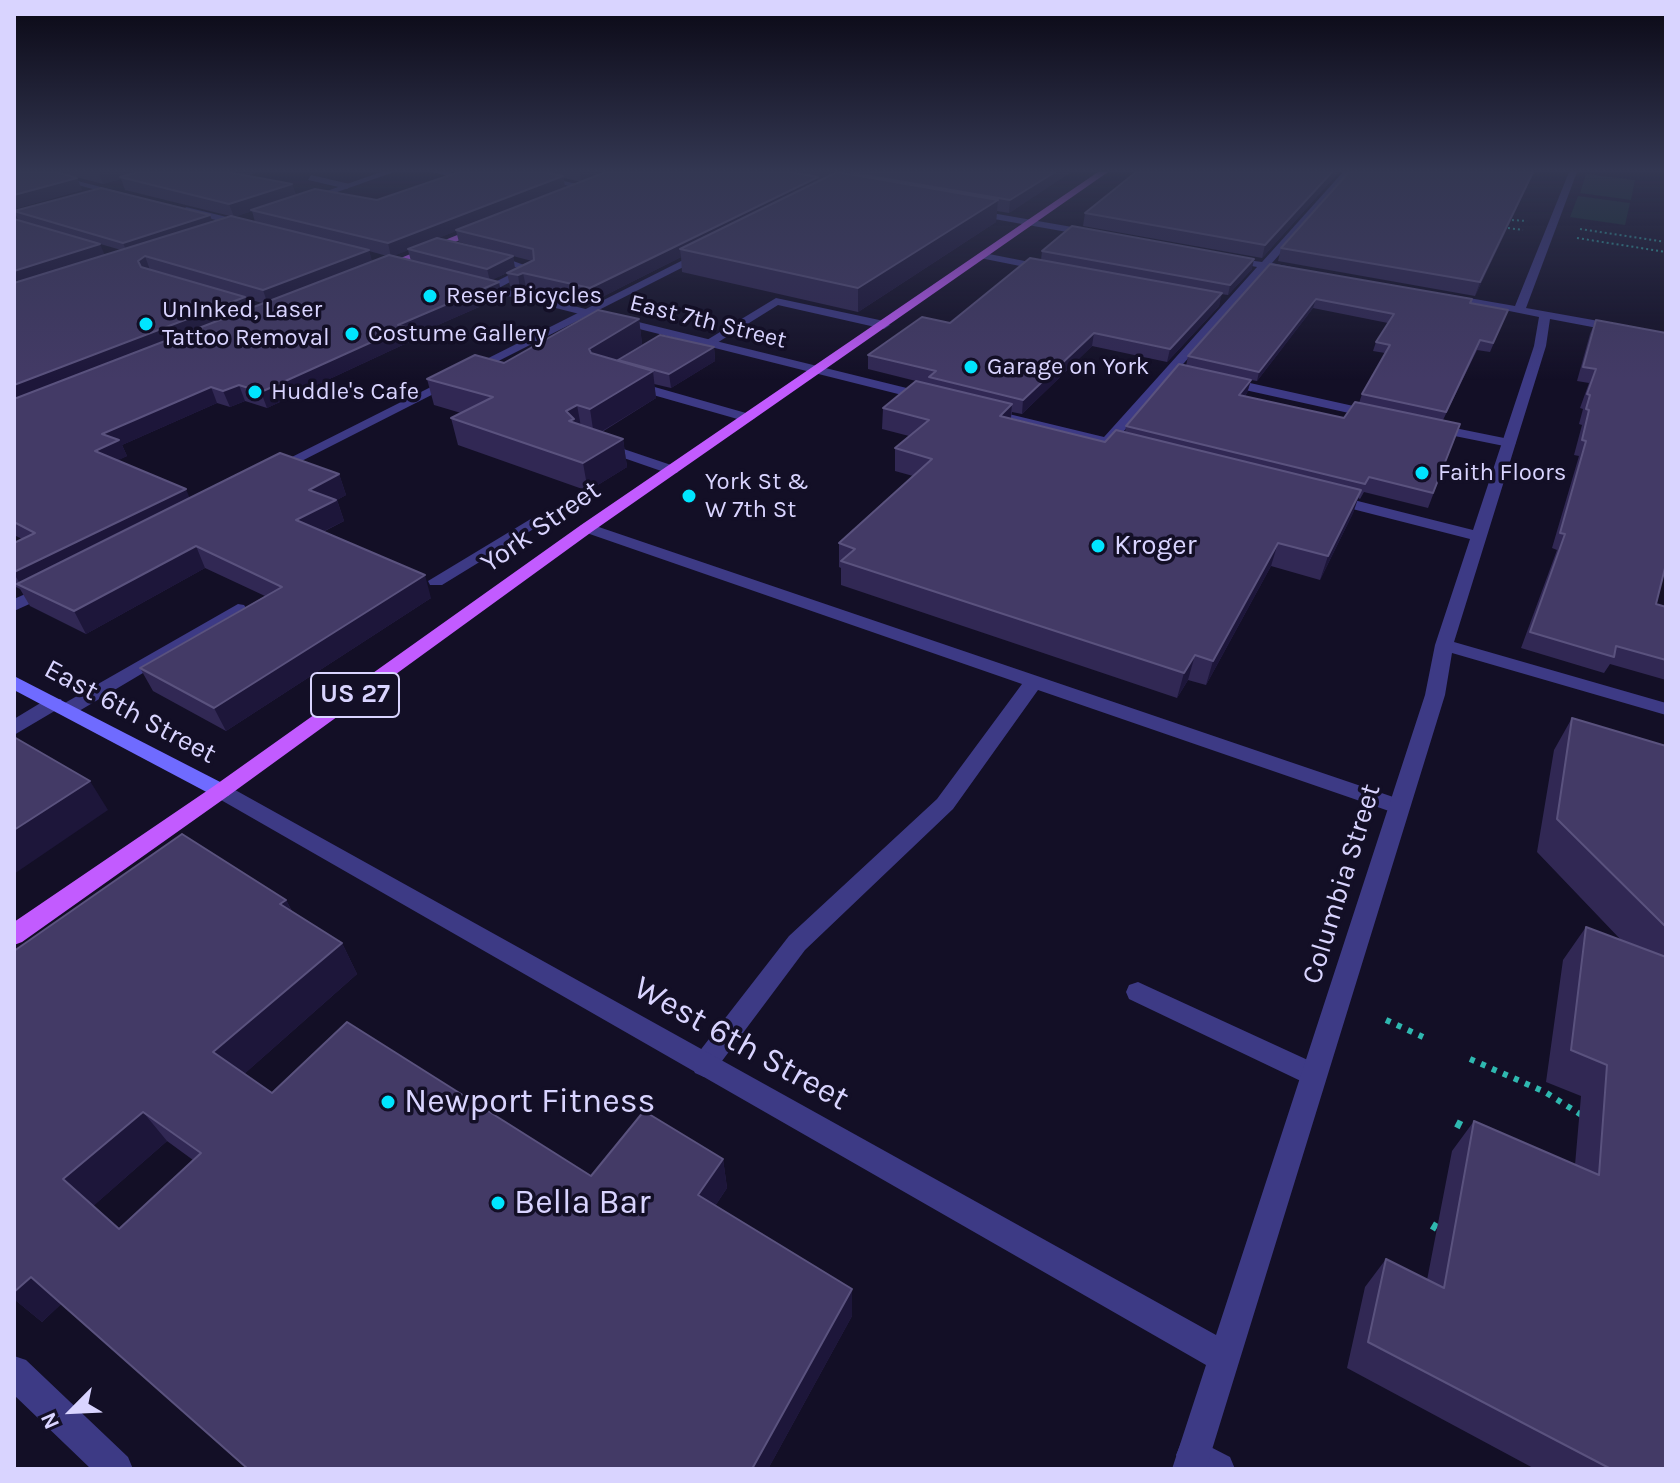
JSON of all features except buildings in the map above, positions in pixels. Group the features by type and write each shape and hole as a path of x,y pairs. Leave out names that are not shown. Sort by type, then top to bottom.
{"main road":[{"path":"372,272 448,241"},
{"name":"York Street","path":"14,935 221,791 587,528 1005,241"}],"street":[{"path":"1107,442 1187,373 1226,302 1285,241"},
{"path":"1519,311 1547,241"},
{"path":"441,244 456,248"},
{"path":"265,474 715,247"},
{"path":"471,251 529,266 530,269 491,288"},
{"path":"984,256 1062,271"},
{"path":"1215,256 1305,272"},
{"path":"367,257 413,269"},
{"name":"East 7th Street","path":"460,281 944,402"},
{"path":"1437,296 1666,337"},
{"path":"708,343 776,301 884,325"},
{"name":"Columbia Street","path":"1200,1464 1226,1359 1397,806 1435,695 1444,645 1540,346 1545,316"},
{"path":"649,348 673,334"},
{"path":"1187,373 1385,417"},
{"path":"617,380 748,418"},
{"path":"974,409 1153,453"},
{"path":"1416,424 1509,443"},
{"path":"581,439 672,470"},
{"path":"1320,496 1481,537"},
{"path":"436,581 534,522"},
{"path":"587,528 1397,806"},
{"path":"14,606 68,579"},
{"path":"14,728 61,707 238,609"},
{"path":"1444,645 1666,709"},
{"path":"704,1065 797,943 945,804 1035,680"},
{"name":"East 6th Street","path":"14,682 221,791"},
{"name":"West 6th Street","path":"221,791 1226,1359"},
{"path":"1138,992 1314,1075"},
{"path":"14,1372 116,1469"}],"path":[{"path":"1610,241 1666,252"},
{"path":"1386,1020 1423,1037"},
{"path":"1470,1059 1545,1092 1591,1122"},
{"path":"1456,1123 1482,1135"}],"place":[{"name":"Reser Bicycles","path":"430,296"},
{"name":"UnInked, Laser Tattoo Removal","path":"146,324"},
{"name":"Costume Gallery","path":"352,334"},
{"name":"Garage on York","path":"971,367"},
{"name":"Huddle's Cafe","path":"255,392"},
{"name":"Faith Floors","path":"1422,473"},
{"name":"York St & W 7th St","path":"689,496"},
{"name":"Kroger","path":"1098,546"},
{"name":"Newport Fitness","path":"388,1102"},
{"name":"Bella Bar","path":"498,1203"}]}
